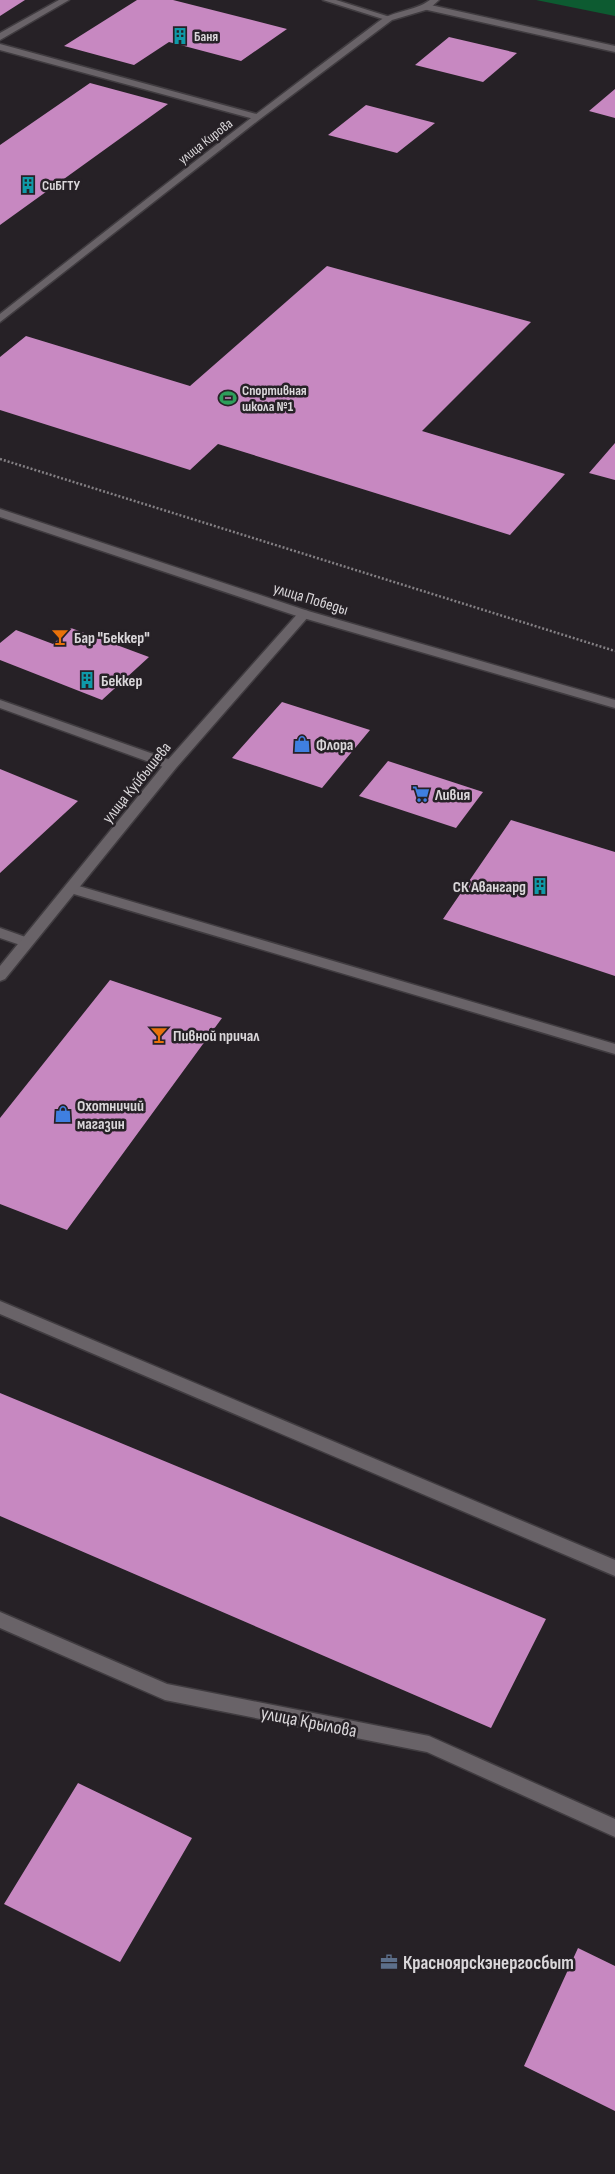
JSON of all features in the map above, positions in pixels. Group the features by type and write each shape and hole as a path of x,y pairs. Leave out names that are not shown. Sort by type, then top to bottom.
{"street":[{"path":"0,37 65,0"},
{"path":"327,0 389,18"},
{"name":"улица Кирова","path":"0,319 257,117 389,18 426,7 435,0"},
{"path":"426,7 615,49"},
{"path":"0,47 257,117"},
{"name":"улица Победы","path":"0,514 304,614 615,704"},
{"name":"улица Куйбышева","path":"0,976 171,765 304,614"},
{"path":"0,704 171,765"},
{"path":"72,889 615,1049"},
{"path":"0,933 26,942"},
{"path":"0,1307 615,1568"},
{"name":"улица Крылова","path":"0,1620 164,1692 429,1744 615,1828"}],"path":[{"path":"0,459 615,651"}],"green space":[{"path":"536,0 615,0 615,16"}],"building":[{"path":"0,0 25,0 0,16"},
{"name":"Баня","path":"137,0 173,0 287,29 241,61 169,42 134,65 64,46"},
{"path":"449,37 517,53 483,82 415,65"},
{"name":"СиБГТУ","path":"90,83 168,104 0,225 0,145"},
{"path":"615,89 615,118 589,111"},
{"path":"366,105 435,123 397,153 328,135"},
{"name":"Спортивная школа №1","path":"327,266 531,322 422,431 565,474 510,535 218,444 190,470 0,410 0,357 26,336 190,386"},
{"path":"615,443 615,480 589,473"},
{"name":"Беккер","path":"71,628 149,657 102,700 0,660 0,643 16,630 53,644"},
{"name":"Флора","path":"282,702 370,730 322,788 232,758"},
{"name":"Ливия","path":"388,761 483,792 456,828 359,796"},
{"path":"0,769 78,801 0,873"},
{"name":"СК Авангард","path":"511,820 615,852 615,976 443,919"},
{"path":"110,980 222,1018 67,1230 0,1204 0,1118"},
{"path":"0,1393 546,1619 491,1728 0,1516"},
{"path":"78,1783 192,1838 120,1962 4,1904"},
{"path":"578,1948 615,1966 615,2111 524,2066"}],"place":[{"name":"Баня","path":"180,36"},
{"name":"СиБГТУ","path":"28,185"},
{"name":"Спортивная школа №1","path":"228,398"},
{"name":"Бар \"Беккер\"","path":"60,637"},
{"name":"Беккер","path":"87,680"},
{"name":"Флора","path":"302,744"},
{"name":"Ливия","path":"421,794"},
{"name":"СК Авангард","path":"540,886"},
{"name":"Пивной причал","path":"159,1035"},
{"name":"Охотничий магазин","path":"63,1114"},
{"name":"Красноярскэнергосбыт","path":"389,1962"}]}
